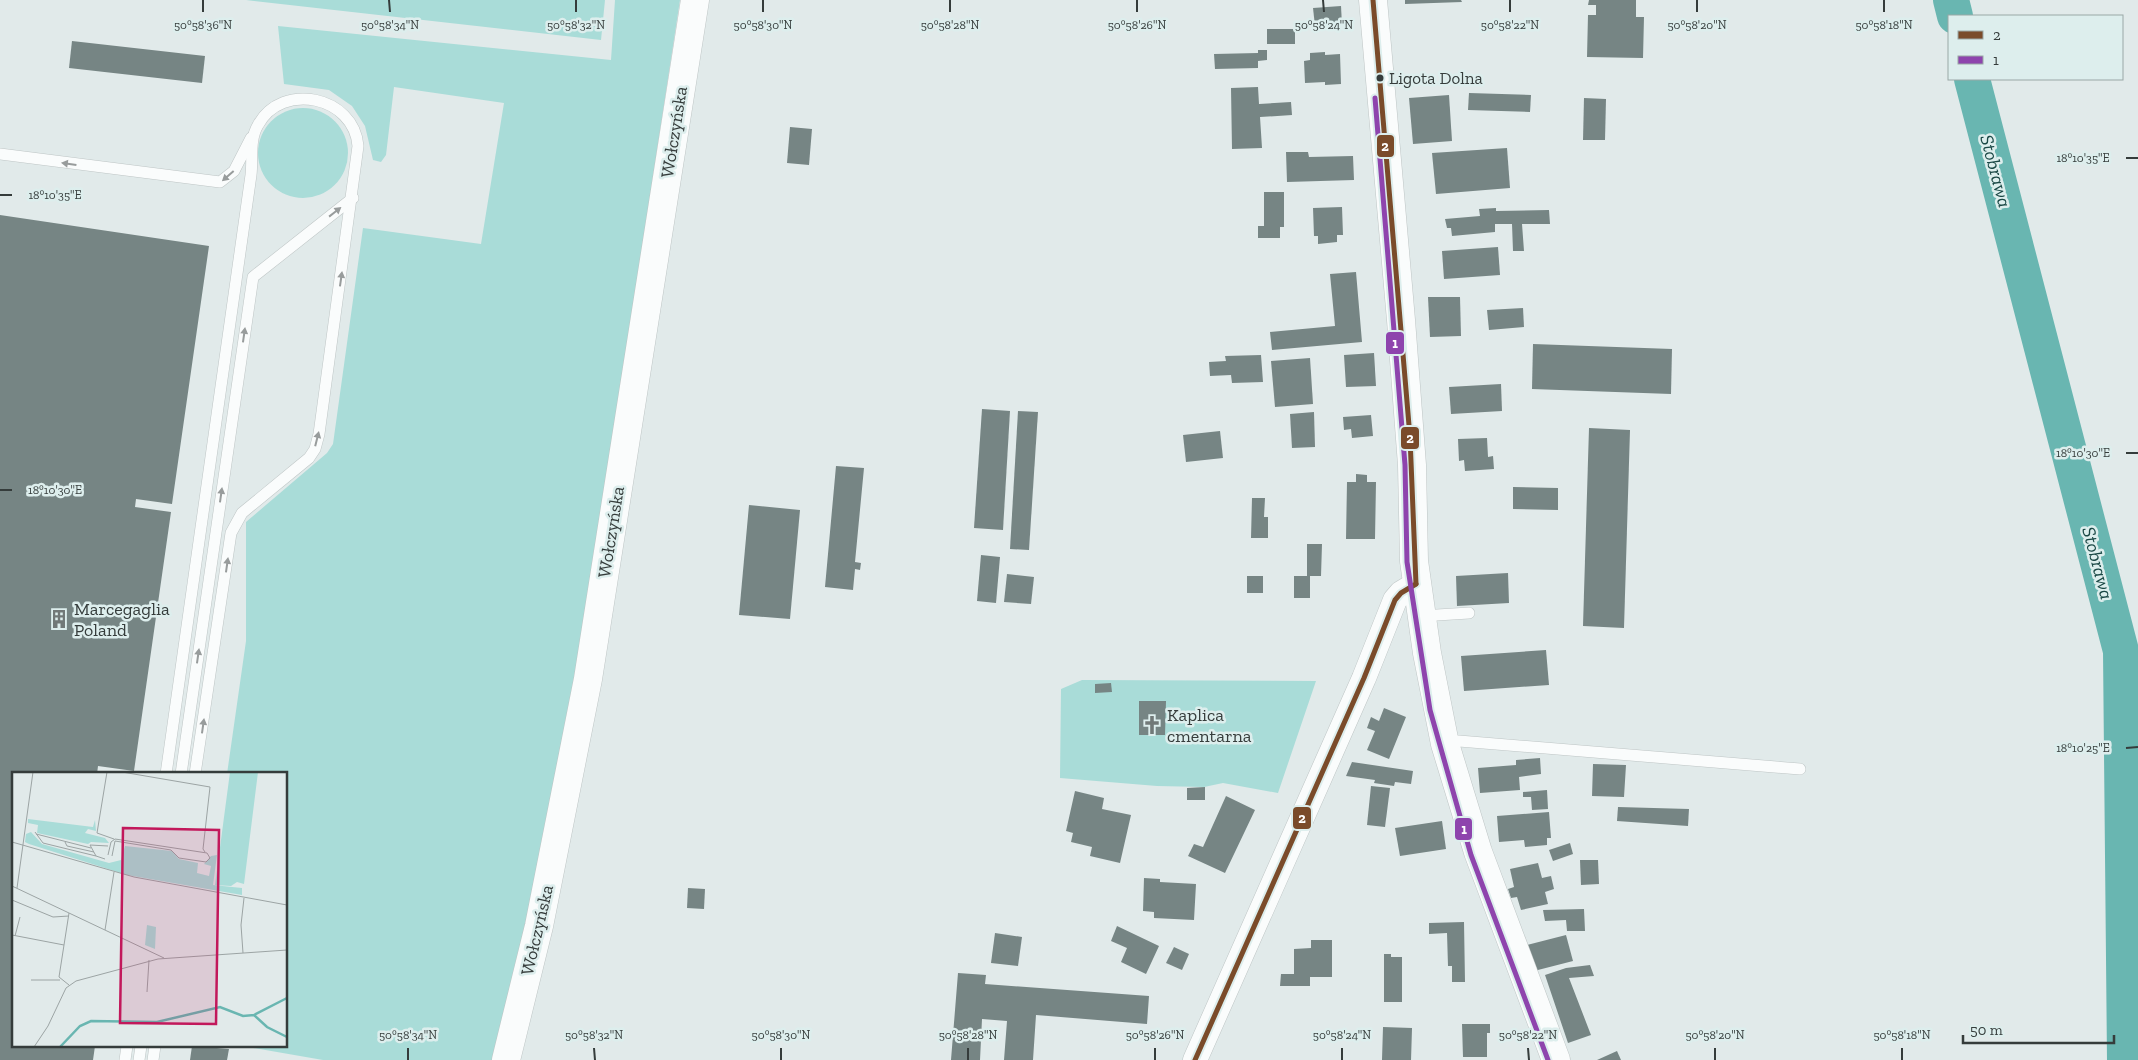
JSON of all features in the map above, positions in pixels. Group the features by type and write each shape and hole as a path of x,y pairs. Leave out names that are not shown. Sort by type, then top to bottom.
{"street":[{"name":"Wołczyńska","path":"506,1060 539,926 588,678 695,0"},
{"path":"1373,0 1412,465 1412,536 1416,584 1437,709 1445,744 1495,901 1556,1060"},
{"path":"1196,1060 1360,687 1395,600 1401,593 1416,584"}],"lane":[{"path":"0,154 208,182 220,182 234,171 253,135 268,112 280,104 293,100 315,99 336,108 345,116 358,138 358,158 353,198 318,440 309,458 242,513 231,533 196,772"},
{"path":"166,772 252,168 253,135"},
{"path":"181,772 253,277 353,198"},
{"path":"1421,616 1469,613"},
{"path":"1445,744 1460,741 1800,769"}],"shaded area":[{"path":"246,0 605,0 601,40"},
{"path":"615,0 680,0 576,680 511,1005 495,1060 323,1060 254,1048 288,1048 288,772 227,772 246,641 246,522 327,453 333,444 363,228 481,244 504,103 394,87 386,155 381,162 373,160 365,126 352,106 329,90 284,84 278,26 611,60"},
{"path":"303,108 320,111 335,121 345,136 348,153 345,170 335,185 320,195 303,198 286,195 271,185 261,170 258,153 261,136 271,121 286,111"},
{"path":"1082,680 1316,681 1278,793 1223,783 1204,787 1157,786 1060,778 1061,689"}],"building":[{"path":"1405,0 1461,0 1462,2 1405,4"},
{"path":"1589,0 1636,0 1636,17 1644,17 1643,58 1587,57 1588,15 1596,15 1596,5 1588,5"},
{"path":"1341,6 1342,25 1315,26 1313,8"},
{"path":"1267,29 1295,29 1295,44 1267,44"},
{"path":"72,41 205,56 202,83 69,68"},
{"path":"1258,50 1267,50 1267,60 1258,61 1258,68 1215,69 1214,54 1258,53"},
{"path":"1325,52 1325,55 1340,54 1341,84 1325,85 1325,82 1305,83 1304,61 1310,60 1310,53"},
{"path":"1258,87 1259,104 1291,102 1292,115 1260,117 1262,148 1232,149 1231,88"},
{"path":"1469,93 1531,95 1530,112 1468,110"},
{"path":"1449,95 1452,141 1413,144 1409,98"},
{"path":"1584,98 1606,99 1605,140 1583,140"},
{"path":"790,127 812,129 809,165 787,163"},
{"path":"1507,148 1510,188 1436,194 1432,153"},
{"path":"1286,152 1308,152 1309,157 1353,156 1354,180 1287,182"},
{"path":"1264,192 1284,192 1284,227 1280,227 1280,238 1258,238 1258,226 1264,226"},
{"path":"1342,207 1343,235 1337,235 1337,242 1318,244 1318,236 1314,236 1313,208"},
{"path":"1496,208 1496,211 1549,210 1550,224 1522,224 1524,251 1513,251 1512,224 1495,224 1495,232 1452,236 1451,228 1447,228 1445,219 1480,216 1479,209"},
{"name":"Marcegaglia Poland","path":"0,215 209,246 172,504 136,499 135,507 171,512 134,771 98,766 97,772 12,772 12,1048 95,1048 93,1060 0,1060"},
{"path":"1498,247 1500,275 1444,279 1442,251"},
{"path":"1356,272 1362,342 1272,350 1270,332 1335,326 1330,274"},
{"path":"1428,297 1460,297 1461,336 1430,337"},
{"path":"1523,308 1524,327 1489,330 1487,310"},
{"path":"1533,344 1672,349 1671,394 1532,389"},
{"path":"1374,353 1376,386 1346,387 1344,355"},
{"path":"1261,355 1263,382 1232,383 1231,375 1210,376 1209,362 1226,361 1225,356"},
{"path":"1310,358 1313,404 1275,407 1271,361"},
{"path":"1501,384 1502,411 1451,414 1449,387"},
{"path":"982,409 1010,411 1003,530 974,528"},
{"path":"1018,411 1038,412 1029,550 1010,549"},
{"path":"1314,412 1315,447 1292,448 1290,414"},
{"path":"1371,415 1373,436 1352,438 1351,429 1344,430 1343,417"},
{"path":"1589,428 1630,430 1624,628 1583,626"},
{"path":"1220,431 1223,458 1186,462 1183,435"},
{"path":"1487,438 1488,457 1493,456 1494,469 1465,471 1464,460 1459,461 1458,439"},
{"path":"836,466 864,468 855,562 861,563 860,570 855,569 853,590 825,587"},
{"path":"1356,474 1367,475 1367,482 1376,482 1375,539 1346,539 1347,482 1356,482"},
{"path":"1513,487 1558,488 1558,510 1513,509"},
{"path":"1252,498 1265,498 1264,517 1268,517 1268,538 1251,538"},
{"path":"749,505 800,510 790,619 739,615"},
{"path":"1307,544 1322,544 1321,576 1310,576 1310,598 1294,598 1294,576 1307,576"},
{"path":"981,555 1000,557 996,603 977,601"},
{"path":"1508,573 1509,603 1457,606 1456,576"},
{"path":"1007,574 1034,577 1031,604 1004,602"},
{"path":"1247,576 1263,576 1263,593 1247,593"},
{"path":"1546,650 1549,685 1464,691 1461,656"},
{"path":"1111,683 1112,692 1095,693 1095,684"},
{"name":"Kaplica cmentarna","path":"1139,701 1166,701 1165,735 1139,735"},
{"path":"1384,708 1406,717 1389,759 1367,750 1375,731 1367,728 1371,717 1379,721"},
{"path":"1540,758 1541,774 1519,777 1520,790 1480,793 1478,768 1516,765 1516,760"},
{"path":"1352,762 1413,771 1411,784 1395,782 1394,786 1374,783 1375,780 1346,776"},
{"path":"1593,764 1626,765 1624,797 1592,796"},
{"path":"1371,786 1390,788 1385,827 1367,825"},
{"path":"1205,787 1205,800 1187,800 1187,788"},
{"path":"1547,790 1548,809 1532,810 1531,797 1523,797 1523,792"},
{"path":"1075,791 1104,798 1102,809 1131,815 1120,863 1090,856 1092,847 1071,842 1073,833 1066,831"},
{"path":"1226,796 1255,810 1225,873 1188,856 1194,844 1203,847"},
{"path":"1618,807 1689,809 1688,826 1617,821"},
{"path":"1549,812 1551,838 1547,838 1547,845 1525,847 1524,840 1499,842 1497,816"},
{"path":"1442,821 1446,849 1400,856 1395,828"},
{"path":"1570,843 1573,854 1553,861 1549,850"},
{"path":"1580,860 1598,860 1599,884 1581,885"},
{"path":"1538,863 1542,878 1551,876 1554,889 1545,892 1548,904 1521,910 1517,897 1511,898 1508,889 1514,887 1510,869"},
{"path":"1144,878 1160,879 1160,882 1196,884 1194,920 1154,918 1154,912 1143,911"},
{"path":"688,888 705,889 704,909 687,908"},
{"path":"1584,909 1585,931 1567,931 1566,920 1545,921 1543,910"},
{"path":"1464,922 1465,982 1452,982 1452,966 1448,966 1447,933 1429,934 1429,923"},
{"path":"1117,926 1159,946 1146,974 1121,962 1127,948 1111,941"},
{"path":"995,933 1022,937 1018,966 991,963"},
{"path":"1566,935 1573,961 1534,971 1527,945"},
{"path":"1311,940 1332,940 1332,977 1310,977 1310,986 1280,986 1281,974 1294,974 1294,949 1311,948"},
{"path":"1174,947 1189,954 1182,970 1166,963"},
{"path":"1384,954 1391,954 1391,957 1402,957 1402,1002 1384,1002"},
{"path":"1590,965 1594,976 1569,978 1591,1035 1568,1043 1545,975 1566,968"},
{"path":"958,973 986,975 985,984 1149,996 1147,1024 1036,1015 1033,1060 1004,1060 1007,1021 982,1019 980,1060 951,1060"},
{"path":"1462,1024 1490,1024 1490,1033 1487,1033 1487,1057 1463,1057"},
{"path":"1383,1027 1412,1028 1411,1060 1382,1060"},
{"path":"192,1048 229,1049 227,1060 190,1060"},
{"path":"1617,1051 1621,1060 1597,1060"}],"waterway":[{"name":"Stobrawa","path":"1951,0 1955,15"},
{"name":"Stobrawa","path":"1972,80 2121,651 2125,1060"}],"transit line":[{"name":"2","path":"1373,0 1410,437 1416,584"},
{"name":"1","path":"1375,98 1405,465 1407,562 1430,710 1471,855 1548,1060"},
{"name":"2","path":"1195,1060 1364,678 1395,600 1401,593 1416,584"}],"place":[{"name":"Ligota Dolna","path":"1380,78"},
{"name":"Marcegaglia Poland","path":"59,619"},
{"name":"Kaplica cmentarna","path":"1152,725"}]}
